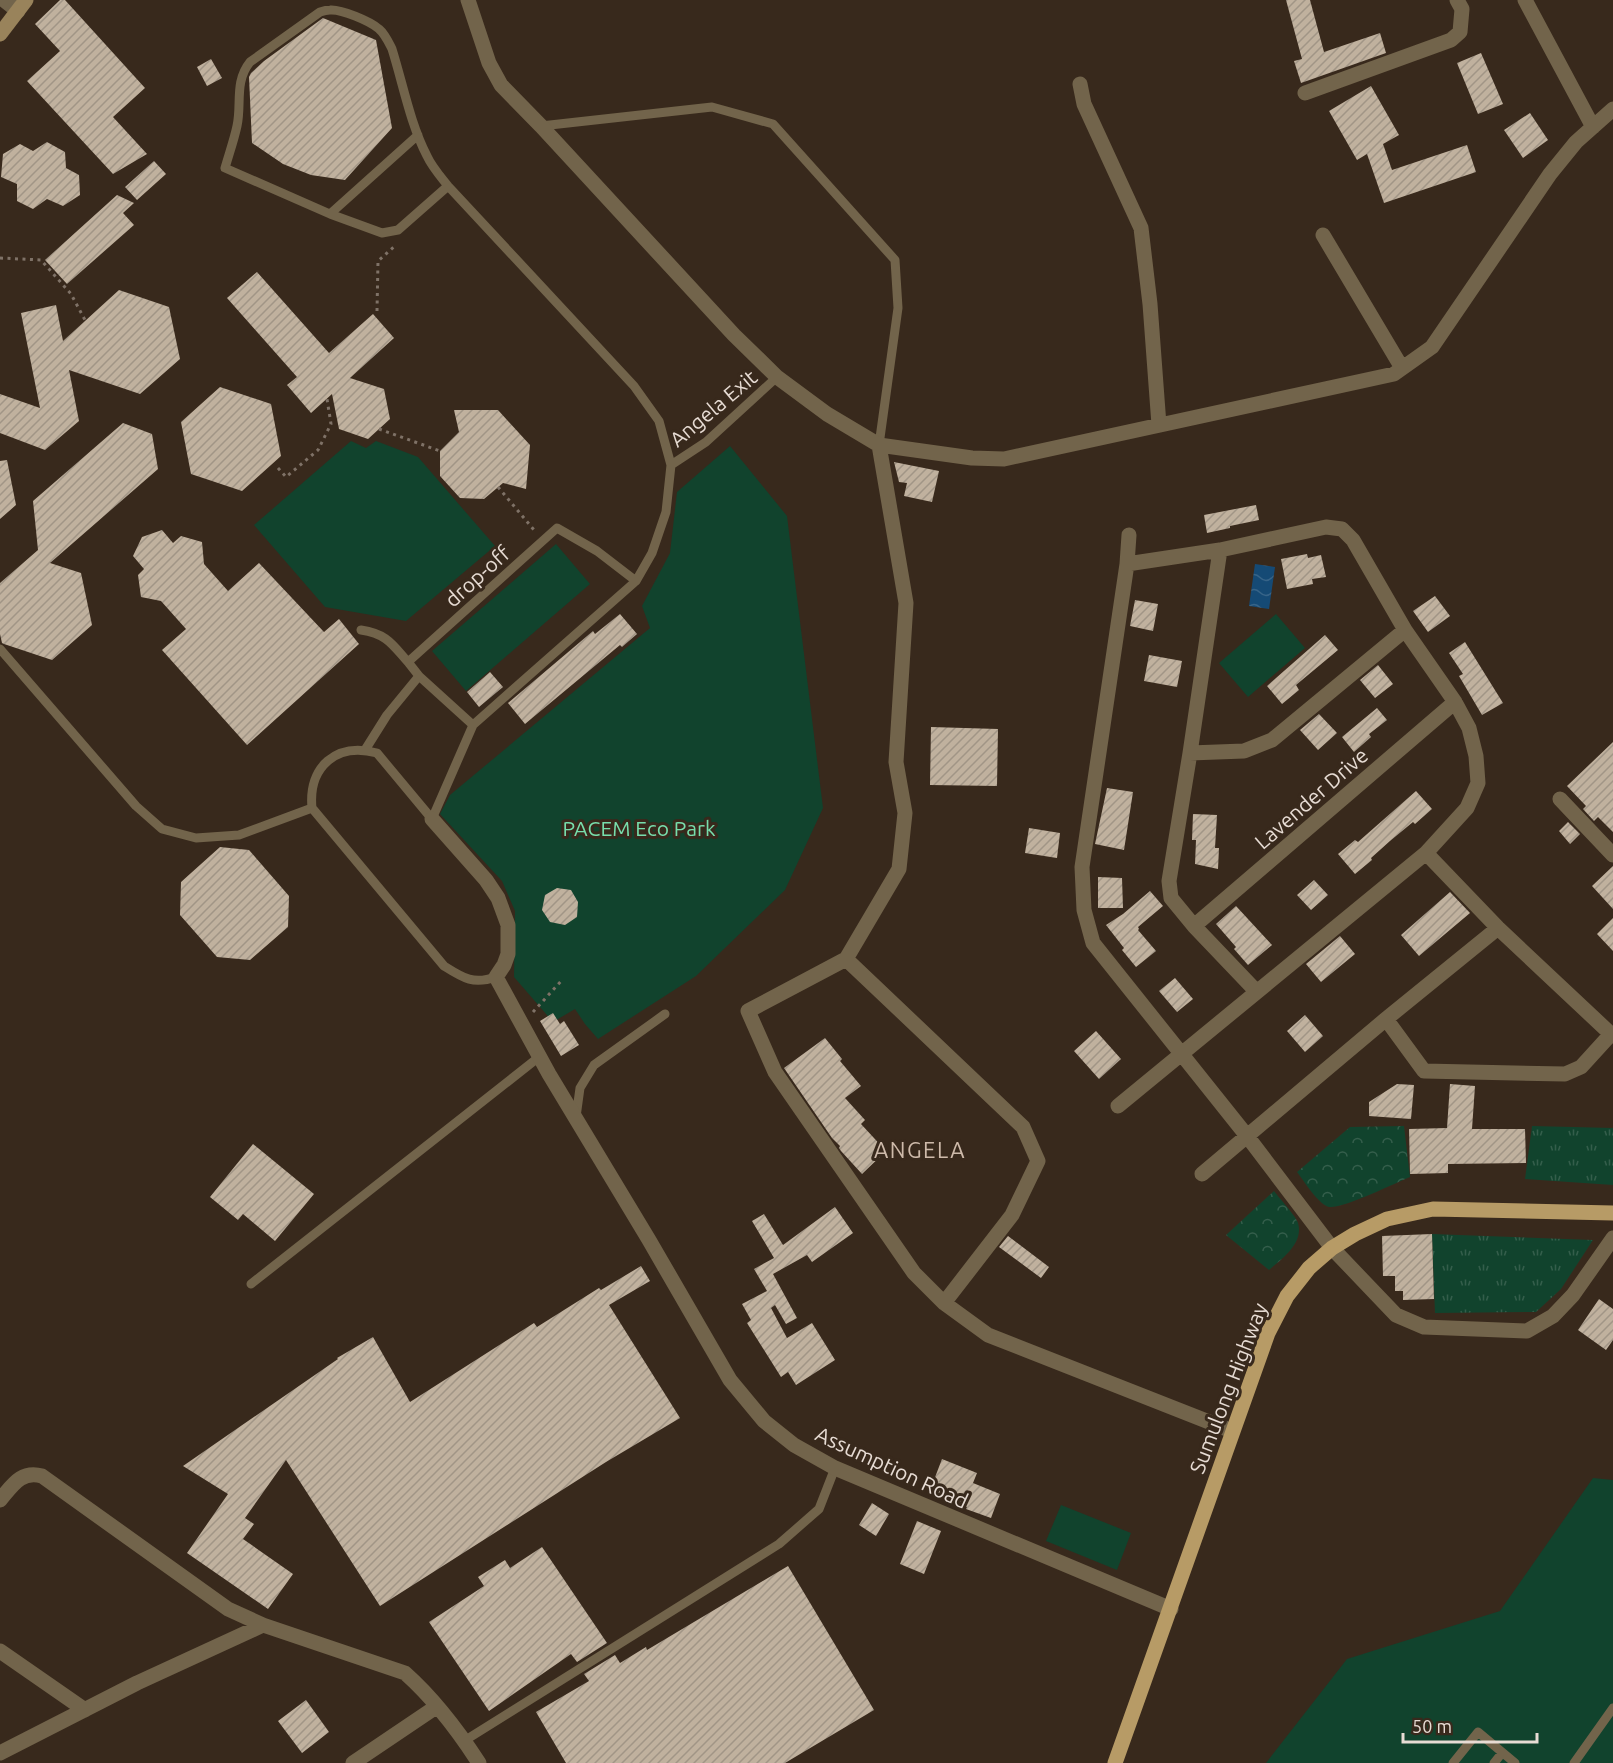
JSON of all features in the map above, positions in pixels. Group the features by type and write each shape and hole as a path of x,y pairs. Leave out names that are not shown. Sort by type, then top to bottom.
{"main road":[{"name":"Sumulong Highway","path":"1115,1763 1268,1333 1287,1296 1309,1268 1332,1248 1355,1234 1387,1219 1433,1209 1613,1213"}],"street":[{"path":"0,34 22,5 4,0"},
{"path":"468,0 489,63 501,85 734,335 777,377 827,414 879,445 972,458 1004,459 1394,374 1432,347 1550,174 1576,142 1613,109"},
{"path":"1305,93 1451,40 1460,32 1461,9 1457,0"},
{"path":"1525,0 1593,127"},
{"path":"1080,84 1084,104 1141,228 1160,425"},
{"path":"1323,235 1402,368"},
{"path":"879,445 906,603 896,762 904,813 899,869 846,958 747,1011 775,1072 914,1273 944,1303 988,1335 1232,1431"},
{"path":"1118,1106 1426,853 1467,808 1478,783 1476,756 1469,728 1455,702 1405,630 1353,540 1342,529 1326,527 1220,550 1127,564"},
{"path":"1129,535 1127,564 1082,867 1084,910 1093,942 1247,1136 1332,1248 1396,1315 1424,1328 1527,1331 1553,1316 1573,1295 1613,1238"},
{"path":"1220,550 1169,881 1171,898 1194,926 1256,991"},
{"path":"1190,753 1244,751 1272,740 1405,630"},
{"name":"Lavender Drive","path":"1194,926 1455,702"},
{"path":"1560,799 1613,855"},
{"path":"432,819 486,880 498,898 508,925 508,954 496,977"},
{"path":"1386,1019 1425,1071 1565,1074 1581,1066 1612,1035 1498,928 1426,853"},
{"path":"1202,1174 1498,928"},
{"path":"846,958 1023,1127 1038,1161 1012,1215 944,1303"},
{"name":"Assumption Road","path":"496,977 539,1057 730,1380 764,1420 795,1445 835,1468 1171,1609"},
{"path":"0,1500 17,1480 26,1475 42,1476 228,1609 263,1625 405,1673 418,1685 464,1741 478,1763"},
{"path":"0,1753 137,1683 263,1625"},
{"path":"0,1652 85,1710"},
{"path":"353,1763 436,1707"}],"lane":[{"path":"448,186 398,230 382,233 225,168 238,125 239,90 245,69 250,62 320,12 330,9 340,11 373,24 386,36 392,49 427,157 448,186 634,386 659,421 671,465 666,512 652,554 636,581 473,726 432,819 377,753 365,750 345,751 330,759 319,770 312,789 312,808 444,966 459,976 474,981 496,977"},
{"path":"541,126 712,106 773,124 895,260 898,308 879,445"},
{"path":"330,213 418,135"},
{"name":"Angela Exit","path":"671,465 706,442 777,377"},
{"name":"drop-off","path":"408,663 557,528 597,551 636,581"},
{"path":"361,630 383,636 419,675 473,726"},
{"path":"0,649 136,806 162,829 196,838 239,835 312,808"},
{"path":"365,750 387,715 419,675"},
{"path":"576,1120 580,1088 594,1065 665,1014"},
{"path":"251,1284 539,1057"},
{"path":"464,1741 779,1544 819,1509 835,1468"},
{"path":"1574,1763 1613,1708"},
{"path":"1453,1763 1478,1732 1515,1763"},
{"path":"1494,1763 1502,1753"}],"path":[{"path":"377,311 378,261 400,242"},
{"path":"0,258 41,260 71,294 85,320"},
{"path":"278,468 286,477 318,450 331,424 327,399"},
{"path":"379,429 440,451"},
{"path":"498,487 543,541"},
{"path":"522,1024 563,979"}],"green space":[{"path":"351,441 366,448 376,441 418,457 495,546 406,621 325,607 254,525"},
{"name":"PACEM Eco Park","path":"730,446 787,516 823,808 785,890 696,976 598,1039 575,1009 553,1022 514,977 515,911 502,881 440,814 450,795 650,628 642,606 670,553 677,492"},
{"path":"556,544 590,584 466,691 432,651"},
{"path":"1276,614 1305,648 1248,697 1219,663"},
{"path":"1404,1126 1410,1177 1369,1195 1336,1207 1329,1207 1316,1197 1297,1172 1350,1127"},
{"path":"1532,1126 1613,1128 1613,1185 1525,1179"},
{"path":"1274,1191 1297,1220 1299,1230 1291,1250 1269,1270 1226,1235"},
{"path":"1432,1234 1593,1240 1561,1289 1536,1312 1435,1313"},
{"path":"1593,1478 1613,1480 1613,1763 1266,1763 1347,1659 1500,1611"},
{"path":"1061,1505 1131,1533 1117,1570 1046,1541"}],"water":[{"path":"1255,564 1275,567 1269,609 1249,606"}],"building":[{"path":"60,0 65,0 145,88 113,117 147,154 113,174 27,81 60,51 35,24"},
{"path":"1286,0 1310,0 1324,52 1380,33 1386,53 1301,83 1294,61 1302,59"},
{"path":"323,18 376,40 392,128 345,180 311,175 283,164 252,143 249,77 251,73"},
{"path":"1481,53 1503,104 1478,114 1457,63"},
{"path":"211,59 222,78 207,86 197,67"},
{"path":"1371,86 1399,135 1383,144 1392,170 1467,145 1476,172 1384,203 1367,154 1357,160 1329,111"},
{"path":"1530,113 1548,140 1523,158 1504,130"},
{"path":"47,142 65,152 66,168 79,175 80,195 63,206 47,199 33,209 17,201 17,184 1,177 3,154 20,144 33,151"},
{"path":"154,161 166,174 137,200 125,187"},
{"path":"117,195 134,203 123,213 134,225 67,284 45,260"},
{"path":"257,272 329,353 373,314 394,338 350,378 384,389 390,419 368,439 339,429 332,394 311,413 287,385 297,377 227,298"},
{"path":"119,290 169,307 180,359 140,394 69,370 79,421 45,450 0,433 0,394 40,408 21,313 56,305 63,341"},
{"path":"220,387 271,404 281,456 242,491 191,474 181,422"},
{"path":"454,410 498,410 530,445 526,489 503,483 484,499 460,498 440,476 440,451 459,432"},
{"path":"123,423 152,434 158,469 50,563 81,573 92,625 52,660 2,643 0,583 38,550 33,501"},
{"path":"7,460 16,505 0,519 0,461"},
{"path":"894,462 939,471 932,502 904,496 907,483 899,482"},
{"path":"1256,505 1259,520 1207,533 1204,515"},
{"path":"162,530 173,543 181,536 202,542 204,564 228,591 259,563 324,632 339,619 359,644 247,745 162,650 186,629 161,601 141,597 138,575 144,569 133,556 142,537"},
{"path":"1307,554 1308,558 1321,555 1326,577 1312,579 1313,584 1287,589 1281,559"},
{"path":"1435,596 1450,616 1428,632 1413,611"},
{"path":"1135,600 1158,604 1153,631 1130,626"},
{"path":"620,614 637,634 622,647 620,645 525,724 508,703 593,631 595,634"},
{"path":"1325,635 1338,650 1296,685 1299,690 1282,704 1267,686"},
{"path":"1465,642 1503,703 1482,715 1459,676 1463,674 1449,653"},
{"path":"1149,655 1182,661 1177,687 1144,681"},
{"path":"1378,665 1393,684 1375,698 1360,680"},
{"path":"490,672 503,687 479,707 467,692"},
{"path":"1377,708 1387,720 1369,734 1371,737 1354,752 1342,737"},
{"path":"1319,714 1337,733 1318,750 1300,730"},
{"path":"931,727 998,729 997,786 930,785"},
{"path":"1613,742 1613,832 1598,817 1594,821 1583,809 1586,806 1567,786"},
{"path":"1107,788 1133,792 1124,850 1095,844"},
{"path":"1416,791 1432,809 1390,841 1355,874 1338,854 1355,840 1358,842"},
{"path":"1193,814 1217,815 1215,848 1219,848 1218,869 1195,864 1196,840 1192,840"},
{"path":"1568,822 1580,834 1570,844 1559,831"},
{"path":"1029,828 1060,833 1057,858 1025,853"},
{"path":"220,847 249,850 289,896 288,927 250,960 217,957 180,915 181,882"},
{"path":"1613,866 1613,909 1592,886"},
{"path":"1098,877 1122,878 1123,908 1098,908"},
{"path":"1314,880 1328,895 1311,910 1297,895"},
{"path":"557,888 571,890 578,902 577,917 565,925 550,922 542,910 545,895"},
{"path":"1150,891 1163,906 1138,927 1138,930 1156,951 1136,967 1106,925"},
{"path":"1450,892 1470,913 1419,956 1401,935"},
{"path":"1236,906 1272,945 1248,965 1216,924"},
{"path":"1613,918 1613,951 1597,934"},
{"path":"1340,936 1355,954 1321,982 1306,964"},
{"path":"1175,978 1193,999 1177,1012 1159,991"},
{"path":"553,1013 560,1024 564,1021 579,1045 561,1056 540,1021"},
{"path":"1305,1015 1323,1036 1305,1052 1287,1031"},
{"path":"1096,1031 1121,1059 1099,1079 1074,1051"},
{"path":"825,1038 861,1086 845,1098 865,1120 861,1124 886,1151 862,1174 841,1151 840,1146 832,1138 784,1068"},
{"path":"1397,1084 1414,1085 1411,1119 1369,1116 1369,1102"},
{"path":"1450,1084 1475,1086 1472,1129 1525,1129 1526,1163 1448,1164 1448,1173 1410,1174 1409,1129 1447,1128"},
{"path":"253,1144 314,1194 275,1241 243,1214 238,1220 210,1197"},
{"path":"835,1207 853,1233 812,1262 807,1255 773,1274 797,1318 786,1324 775,1305 771,1308 787,1338 812,1323 835,1360 796,1385 788,1372 781,1377 747,1323 751,1320 742,1304 767,1291 754,1269 774,1258 752,1221 764,1214 783,1245"},
{"path":"1432,1234 1434,1299 1403,1300 1403,1291 1395,1291 1395,1276 1383,1276 1382,1236"},
{"path":"1008,1236 1049,1267 1041,1278 999,1247"},
{"path":"641,1266 650,1281 609,1305 680,1418 606,1462 380,1606 286,1460 245,1518 254,1524 243,1539 293,1574 268,1609 187,1553 228,1494 183,1466 337,1358 373,1337 410,1402 534,1323 537,1327 599,1288 601,1290"},
{"path":"1599,1299 1613,1309 1613,1340 1606,1350 1578,1330"},
{"path":"942,1459 977,1473 973,1483 1000,1494 991,1518 929,1493"},
{"path":"872,1503 889,1514 876,1536 859,1525"},
{"path":"917,1521 941,1531 924,1574 900,1564"},
{"path":"542,1547 607,1643 577,1662 571,1654 489,1711 429,1622 484,1586 478,1577 505,1560 510,1568"},
{"path":"788,1566 874,1710 785,1763 566,1763 536,1712 589,1681 584,1674 615,1655 620,1663 646,1647 647,1650"},
{"path":"306,1700 329,1732 302,1753 278,1721"}],"district":[{"name":"ANGELA","path":"920,1149"}]}
